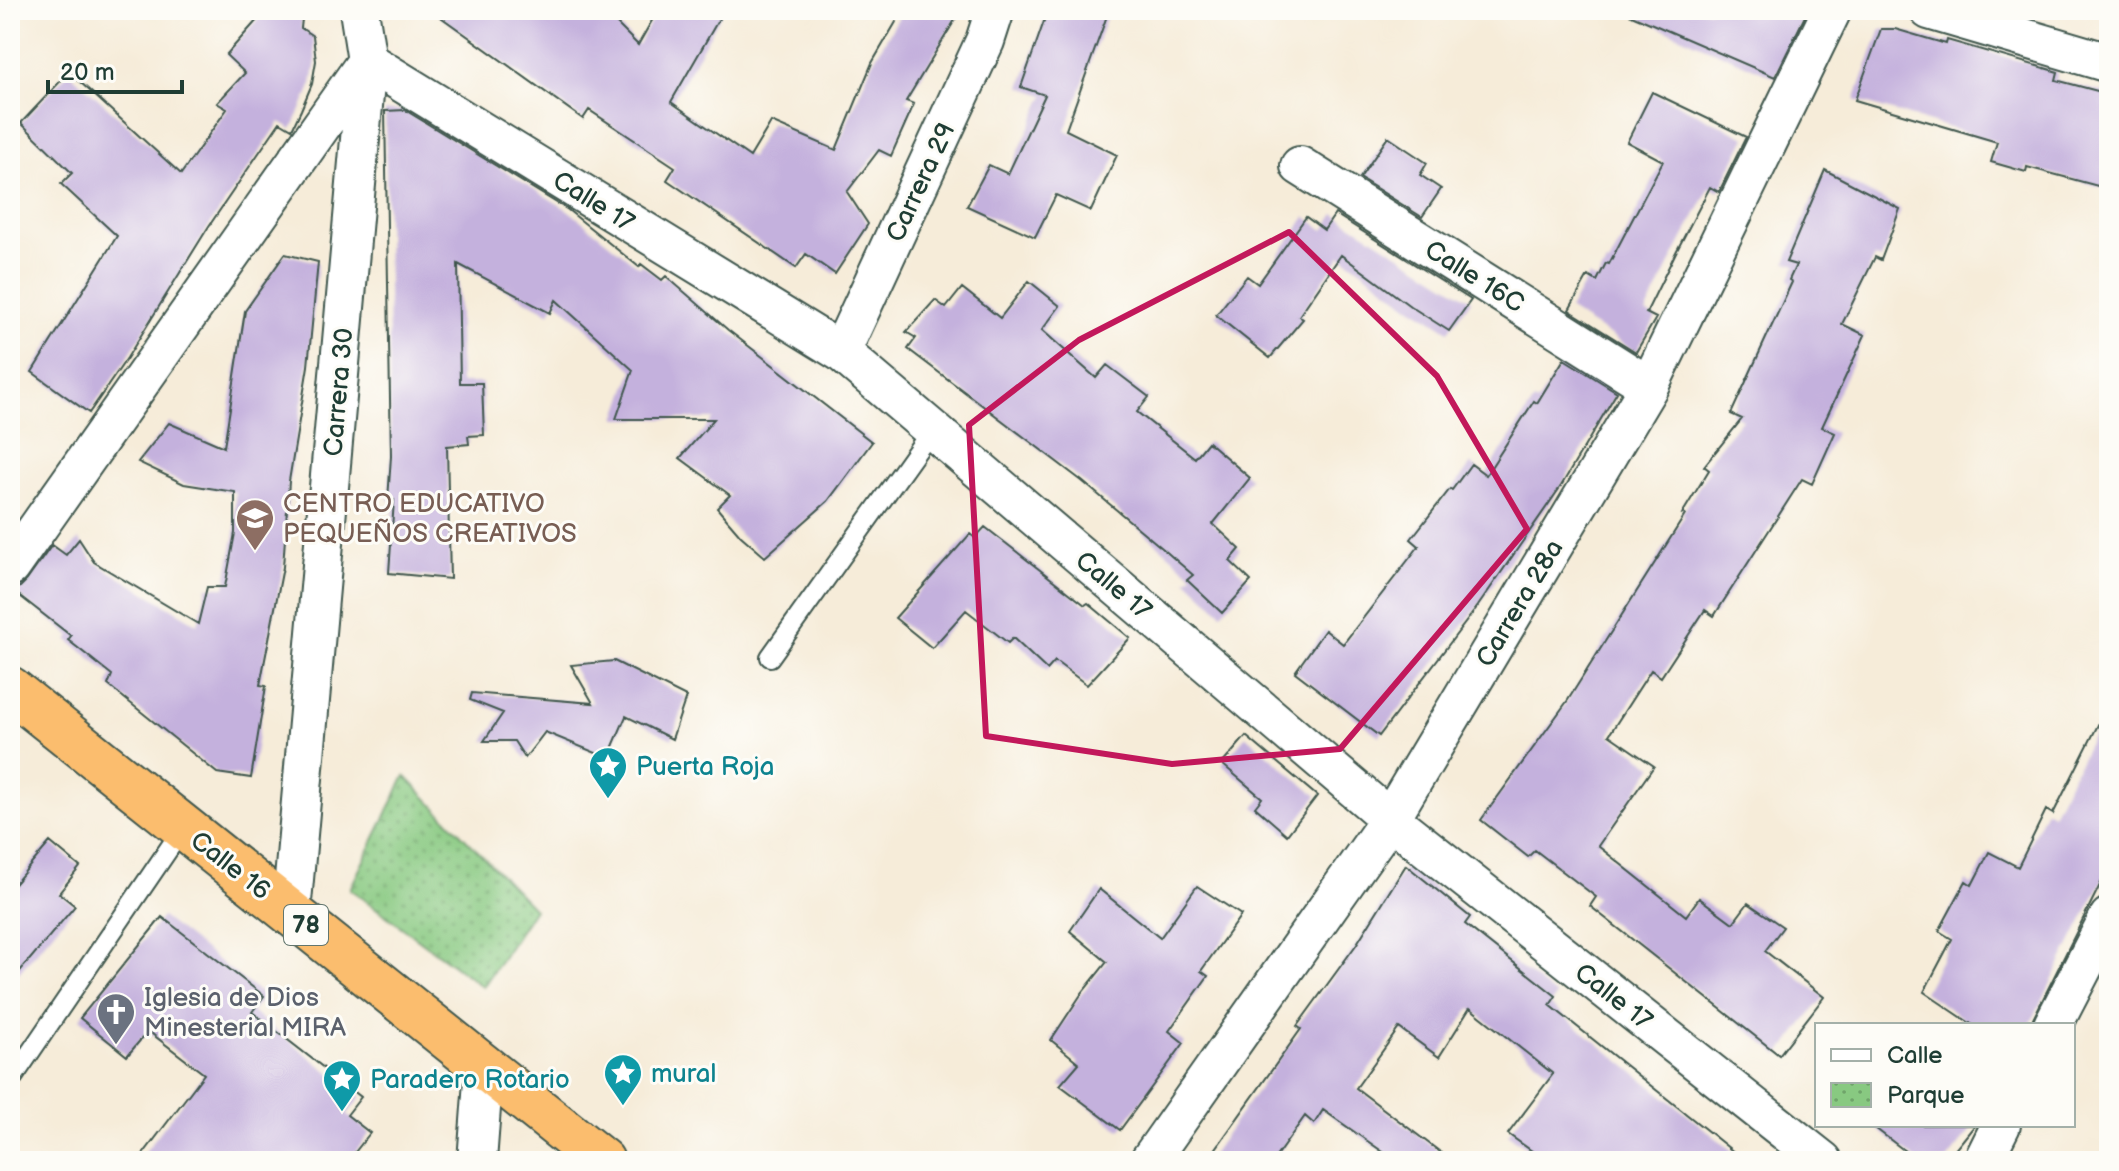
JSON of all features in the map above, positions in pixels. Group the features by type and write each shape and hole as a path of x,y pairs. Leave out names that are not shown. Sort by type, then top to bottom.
{"highway":[{"name":"Calle 16","path":"10,689 602,1161"}],"street":[{"name":"Carrera 30","path":"291,913 367,61 359,10"},
{"name":"Carrera 29","path":"841,352 985,41 995,10"},
{"name":"Carrera 28a","path":"1149,1161 1390,819 1649,386 1832,10"},
{"path":"1929,10 2109,63"},
{"name":"Calle 17","path":"367,61 841,352 1390,819 1823,1161"},
{"path":"10,567 367,61"},
{"name":"Calle 16C","path":"1300,166 1649,386"},
{"path":"2054,1023 2109,917"},
{"path":"477,1161 484,1068"},
{"path":"1983,1161 2000,1127"}],"lane":[{"path":"770,657 932,430"},
{"path":"10,1082 183,828"}],"highlighted area":[{"path":"1289,232 1437,376 1527,529 1340,749 1172,764 986,736 969,425 1079,340"}],"green space":[{"path":"405,776 534,909 483,987 350,889"}],"building":[{"path":"266,10 303,10 301,28 313,36 316,61 312,84 301,110 292,129 280,122 89,413 32,372 117,236 61,184 72,173 21,123 69,72 181,174 227,109 217,103 245,73 226,55"},
{"path":"431,10 553,10 563,17 603,10 638,45 658,10 724,10 671,102 750,157 771,122 836,150 872,63 903,10 961,10 906,101 914,104 891,156 879,150 847,192 868,224 835,274 806,254 796,268 667,180 675,167 589,110 583,119"},
{"path":"1048,10 1109,10 1066,130 1117,155 1091,211 1056,195 1035,237 967,206 989,165 1008,174 1045,95 1021,87"},
{"path":"1620,10 1808,10 1775,77"},
{"path":"1881,29 1895,29 1946,44 1947,40 2058,72 2056,80 2109,94 2109,189 2027,167 2026,172 1991,162 1997,142 1855,100"},
{"path":"1652,92 1746,137 1719,192 1710,187 1675,254 1646,313 1656,318 1636,352 1569,310 1588,276 1597,281 1606,263 1609,264 1663,161 1627,142"},
{"path":"405,110 568,210 639,267 641,264 662,280 666,276 728,330 872,442 828,501 765,557 741,536 717,508 730,495 680,458 714,419 616,419 633,370 556,300 550,313 458,264 460,383 482,383 484,435 468,436 469,444 447,446 450,579 389,573 394,500 388,500 391,456 385,111"},
{"path":"1388,137 1427,163 1420,175 1441,189 1422,217 1360,178"},
{"path":"1825,170 1900,209 1881,260 1875,257 1842,324 1865,335 1822,427 1835,433 1812,484 1802,479 1714,616 1705,610 1661,677 1651,670 1609,735 1654,766 1598,846 1686,916 1699,898 1733,923 1748,903 1783,927 1765,951 1824,997 1779,1055 1590,906 1596,897 1535,850 1528,857 1481,820 1568,700 1685,515 1682,514 1709,470 1704,466 1742,419 1731,414 1792,282 1789,280 1796,265 1786,262"},
{"path":"1335,214 1471,300 1449,331 1341,255 1299,316 1303,319 1270,358 1216,315 1247,276 1258,284 1306,217 1324,230"},
{"path":"285,254 318,262 308,366 289,481 283,567 260,685 266,686 251,778 217,773 108,685 112,675 68,640 71,636 11,589 20,587 27,580 52,545 66,555 79,539 94,562 198,624 207,587 225,587 235,533 235,492 184,484 138,462 169,423 224,447 245,311"},
{"path":"1029,281 1060,306 1042,330 1096,378 1107,365 1149,397 1137,412 1195,458 1208,442 1250,478 1213,524 1240,549 1230,561 1251,581 1222,613 1187,580 1193,575 1162,548 1082,481 908,349 916,338 906,332 935,300 946,308 962,288 1000,318"},
{"path":"1564,359 1617,392 1561,486 1478,606 1379,736 1295,672 1325,630 1343,644 1419,546 1411,539 1471,464 1486,475"},
{"path":"985,527 1130,638 1087,685 1055,661 1047,670 1013,638 1008,643 966,610 932,648 895,618 970,534 975,538"},
{"path":"614,661 686,697 672,739 626,716 608,758 545,732 525,758 514,741 484,741 503,713 470,700 472,693 593,703 571,665"},
{"path":"2109,703 2109,867 2031,1023 1970,1023 1924,992 1952,939 1939,931 1966,881 1972,885 1989,852 2018,867 2046,810 2053,814"},
{"path":"1246,736 1317,796 1287,835 1255,807 1262,798 1222,764"},
{"path":"50,842 80,867 59,893 75,906 10,983 10,889"},
{"path":"1406,865 1470,917 1465,924 1556,996 1550,1005 1745,1161 1546,1161 1508,1134 1553,1074 1470,1008 1439,1057 1399,1028 1356,1088 1452,1161 1396,1161 1323,1110 1314,1124 1305,1116 1273,1161 1207,1161 1301,1029 1297,1026 1356,945"},
{"path":"1197,886 1241,915 1201,971 1208,976 1169,1031 1184,1043 1120,1130 1060,1085 1079,1063 1051,1040 1107,962 1070,931 1099,889 1160,938"},
{"path":"162,917 264,996 252,1012 361,1097 347,1115 370,1133 348,1161 138,1161 204,1074 148,1031 127,1056 80,1018"},
{"path":"1874,1127 1973,1127 1946,1161 1918,1161"}],"place":[{"name":"CENTRO EDUCATIVO PEQUEÑOS CREATIVOS","path":"255,552"},
{"name":"Puerta Roja","path":"608,800"},
{"name":"Iglesia de Dios Minesterial MIRA","path":"116,1046"},
{"name":"mural","path":"623,1107"},
{"name":"Paradero Rotario","path":"342,1113"}]}
